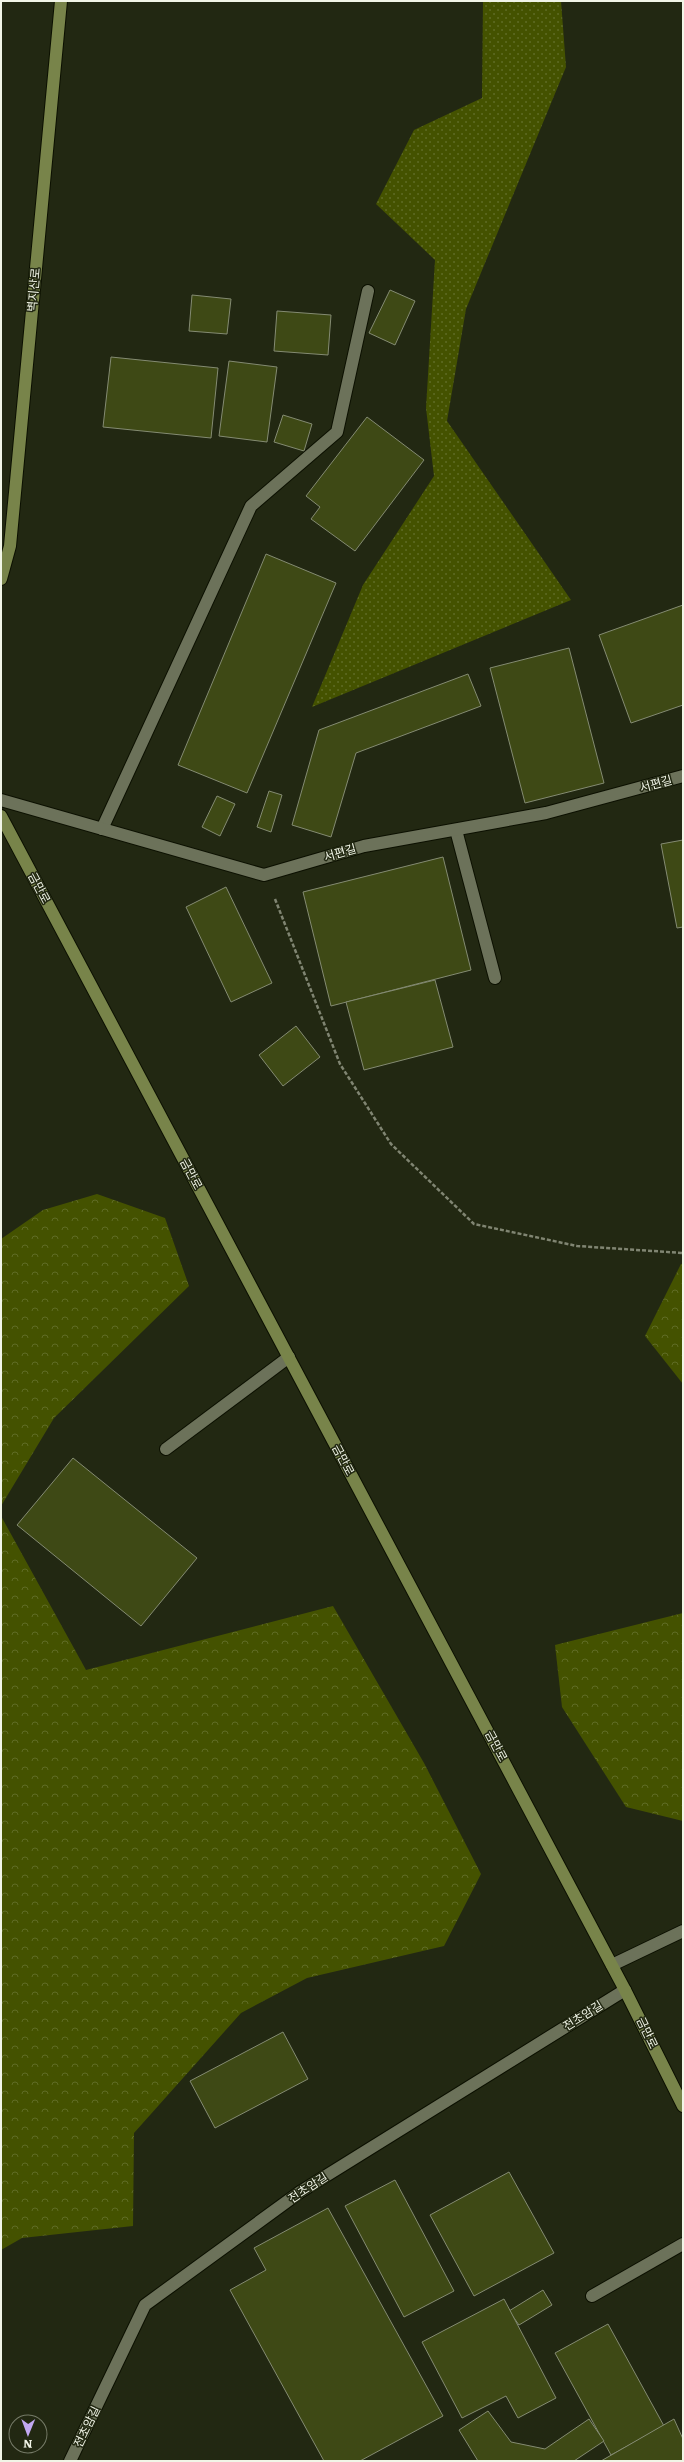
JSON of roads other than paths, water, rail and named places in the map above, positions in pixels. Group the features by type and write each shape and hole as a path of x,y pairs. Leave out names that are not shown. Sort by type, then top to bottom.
{"street":[{"name":"벽지산로","path":"1,579 10,546 60,1"},
{"path":"1,800 102,829 251,506 337,432 368,291"},
{"name":"서편길","path":"102,829 264,875 364,846 546,813 683,776"},
{"name":"금만로","path":"1,816 612,1965 683,2106"},
{"path":"456,830 495,978"},
{"path":"166,1449 289,1357"},
{"path":"612,1965 683,1931"},
{"name":"전초암길","path":"70,2461 145,2305 300,2192 625,1990"},
{"path":"592,2296 683,2244"}]}
